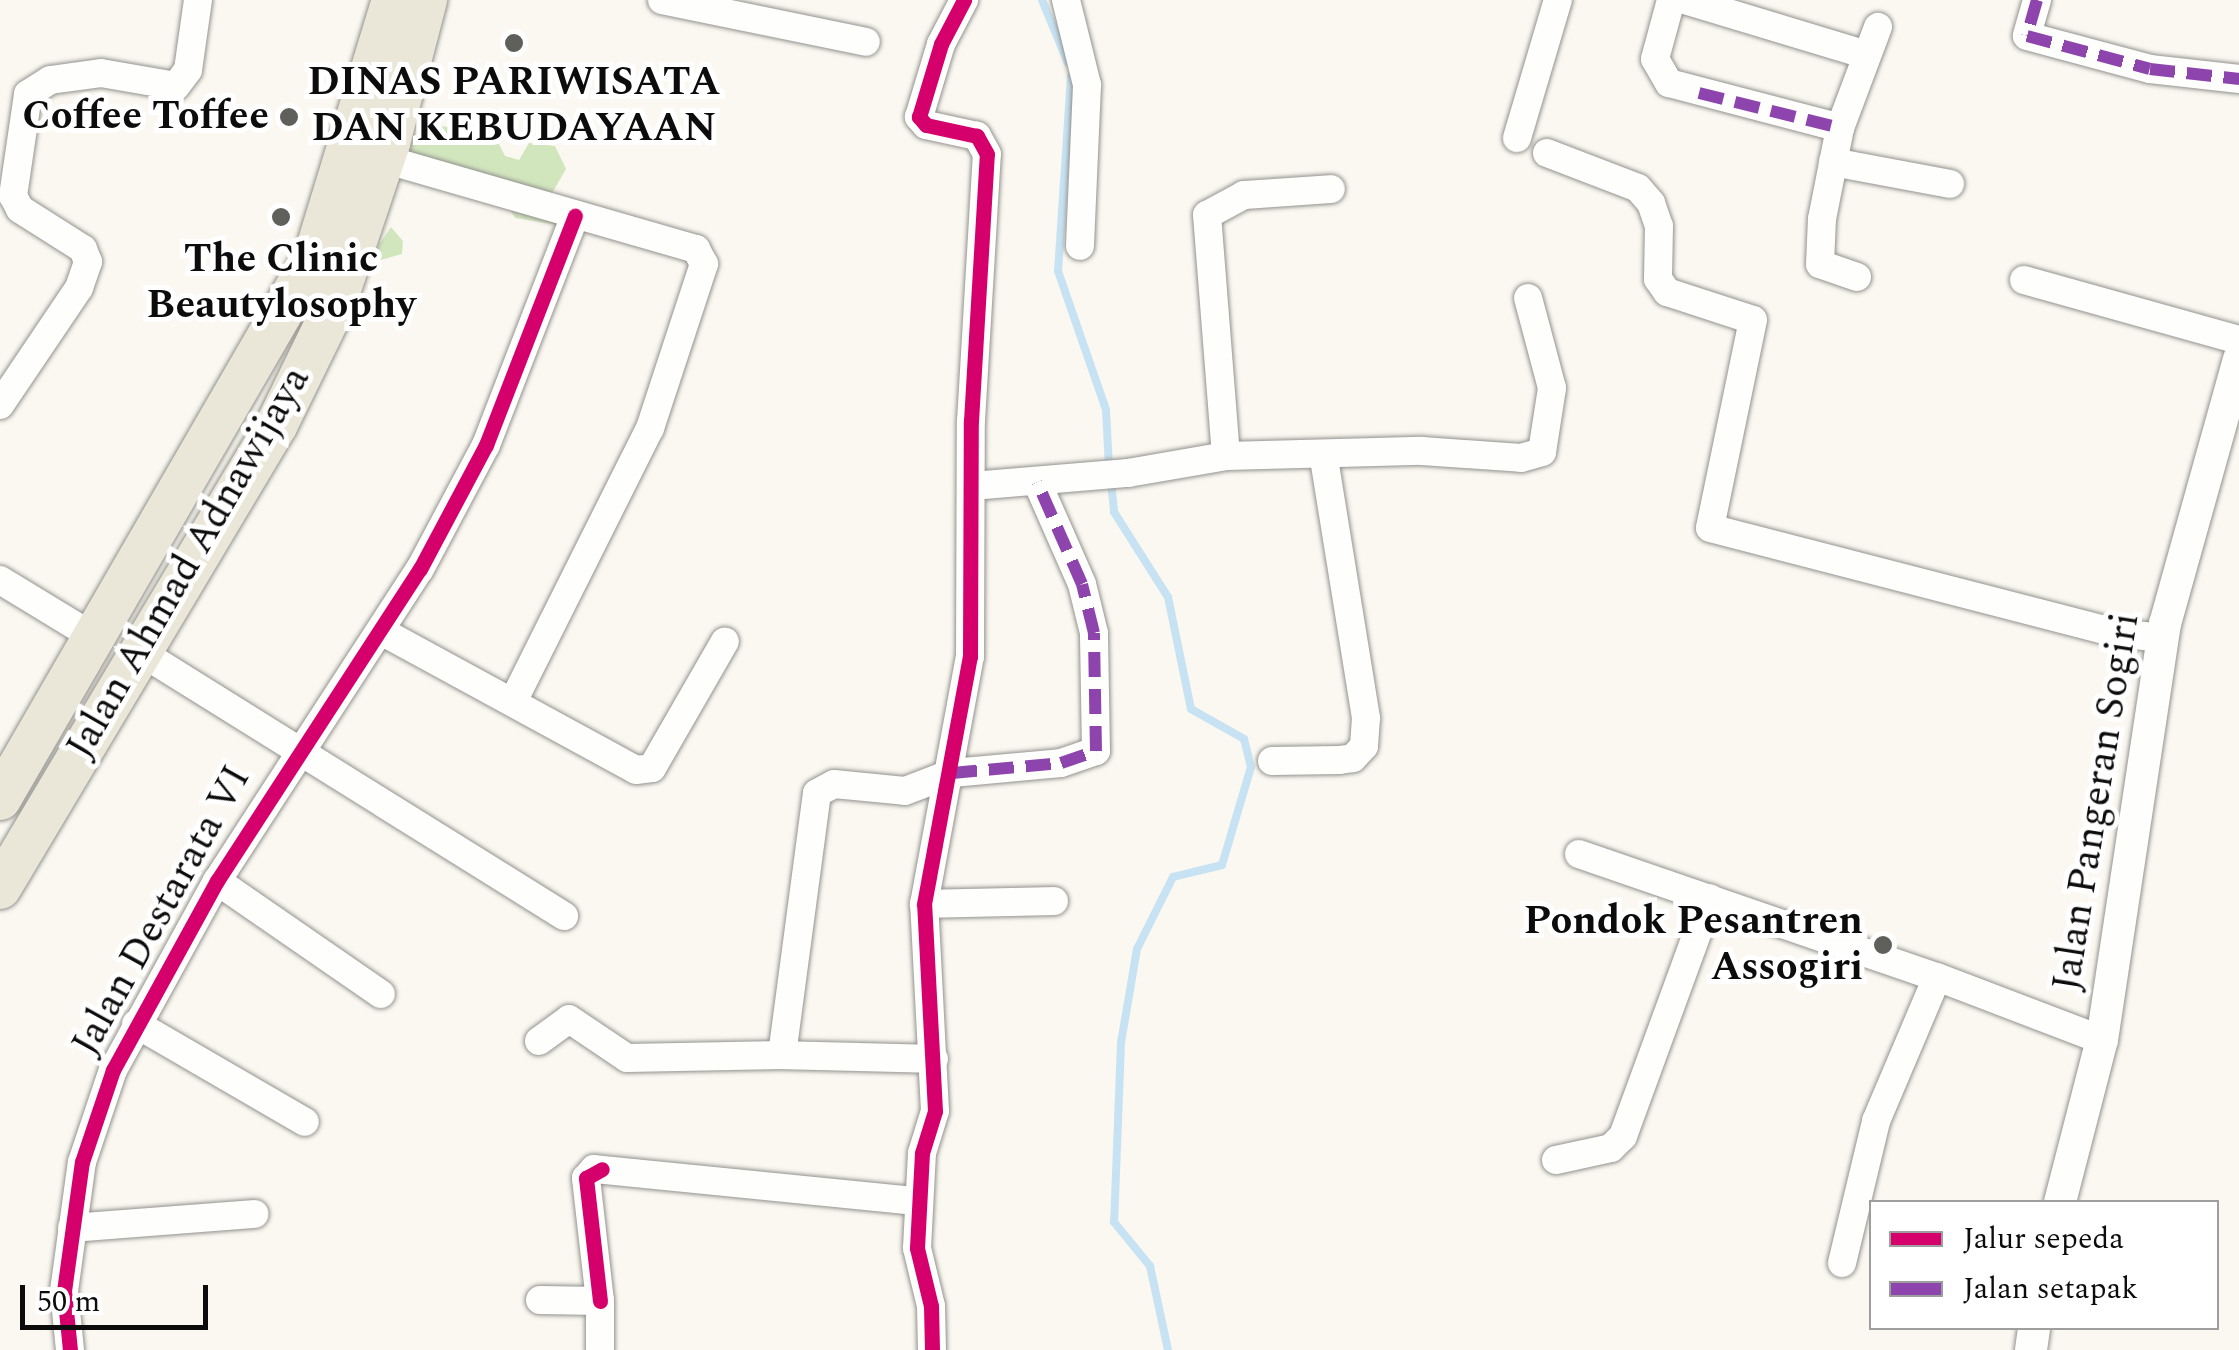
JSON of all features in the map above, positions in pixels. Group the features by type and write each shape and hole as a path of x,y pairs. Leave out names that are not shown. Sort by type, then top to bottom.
{"main road":[{"name":"Jalan Ahmad Adnawijaya","path":"0,799 92,636 214,436 314,255 393,0"},
{"name":"Jalan Ahmad Adnawijaya","path":"0,888 253,461 334,307 384,159 426,0"},
{"path":"214,436 225,462 253,461"},
{"path":"173,501 198,502 214,526"}],"street":[{"path":"5,388 79,288 88,262 84,248 20,209 13,196 28,94 77,74 176,86 184,79 198,0"},
{"path":"662,0 866,42"},
{"path":"932,1350 917,1201 935,1112 924,904 952,773 976,590 972,486 986,141 926,125 920,117 942,44 964,0"},
{"path":"1066,0 1087,85 1080,246"},
{"path":"1517,138 1558,0"},
{"path":"1671,0 1655,59 1670,83 1840,128"},
{"path":"1685,0 1864,54"},
{"path":"2037,0 2027,36 2150,69 2239,78"},
{"path":"1857,277 1819,262 1840,128 1864,54 1878,28"},
{"path":"1547,153 1638,188 1651,202 1659,226 1658,279 1667,292 1753,320 1710,528 2117,633 2163,638"},
{"path":"384,159 696,249 704,264 650,428 513,701"},
{"path":"1833,162 1950,184"},
{"path":"1226,456 1207,214 1244,195 1331,189"},
{"name":"Jalan Destarata VI","path":"70,1350 64,1292 82,1162 136,1024 217,881 380,631 486,445 575,216"},
{"path":"2024,280 2239,340"},
{"path":"972,486 1128,474 1226,456 1324,458 1422,451 1521,458 1542,452 1552,388 1528,298"},
{"name":"Jalan Pangeran Sogiri","path":"2061,1200 2102,1040 2163,638 2239,358"},
{"path":"1272,761 1353,758 1364,746 1366,718 1324,458"},
{"path":"782,1056 816,793 846,784 905,791 952,773 1061,764 1096,751 1094,633 1082,584 1037,482"},
{"path":"0,580 92,636"},
{"path":"380,631 636,770 652,768 725,640"},
{"path":"140,650 564,916"},
{"path":"1579,854 1936,976 2102,1040"},
{"path":"217,881 380,994"},
{"path":"1556,1160 1611,1148 1622,1136 1710,898"},
{"path":"924,904 1054,901"},
{"path":"1842,1263 1876,1120 1936,976"},
{"path":"540,1041 569,1019 627,1058 934,1059"},
{"path":"136,1024 304,1122"},
{"path":"600,1350 600,1301 586,1178 602,1169 917,1201"},
{"path":"72,1228 254,1214"},
{"path":"540,1300 600,1301"}],"green space":[{"path":"437,126 461,128 479,145 499,144 505,156 519,160 529,143 555,146 566,169 540,214 558,225 515,218 508,206 406,156 417,130"},
{"path":"391,227 403,241 402,254 366,264"}],"waterway":[{"path":"1042,0 1068,63"},
{"path":"1071,76 1058,271 1106,410 1109,468"},
{"path":"1111,482 1114,512 1168,597 1191,709 1244,739 1251,767 1222,865 1173,877 1137,949 1121,1043 1114,1222 1150,1266 1168,1350"}],"marked path":[{"path":"2037,0 2027,36 2150,69 2239,79"},
{"path":"1699,93 1840,128"},
{"path":"952,773 1061,763 1096,751 1094,633 1082,584 1037,482"}],"cycle path":[{"path":"932,1350 931,1306 917,1248 922,1153 935,1111 924,904 970,657 971,421 987,154 977,136 926,125 919,117 941,44 964,0"},
{"path":"70,1350 64,1291 82,1162 113,1070 217,881 420,569 486,445 575,216"},
{"path":"600,1301 586,1178 602,1169"}],"place":[{"name":"DINAS PARIWISATA DAN KEBUDAYAAN","path":"514,43"},
{"name":"Coffee Toffee","path":"289,117"},
{"name":"The Clinic Beautylosophy","path":"281,217"},
{"name":"Pondok Pesantren Assogiri","path":"1883,945"}]}
